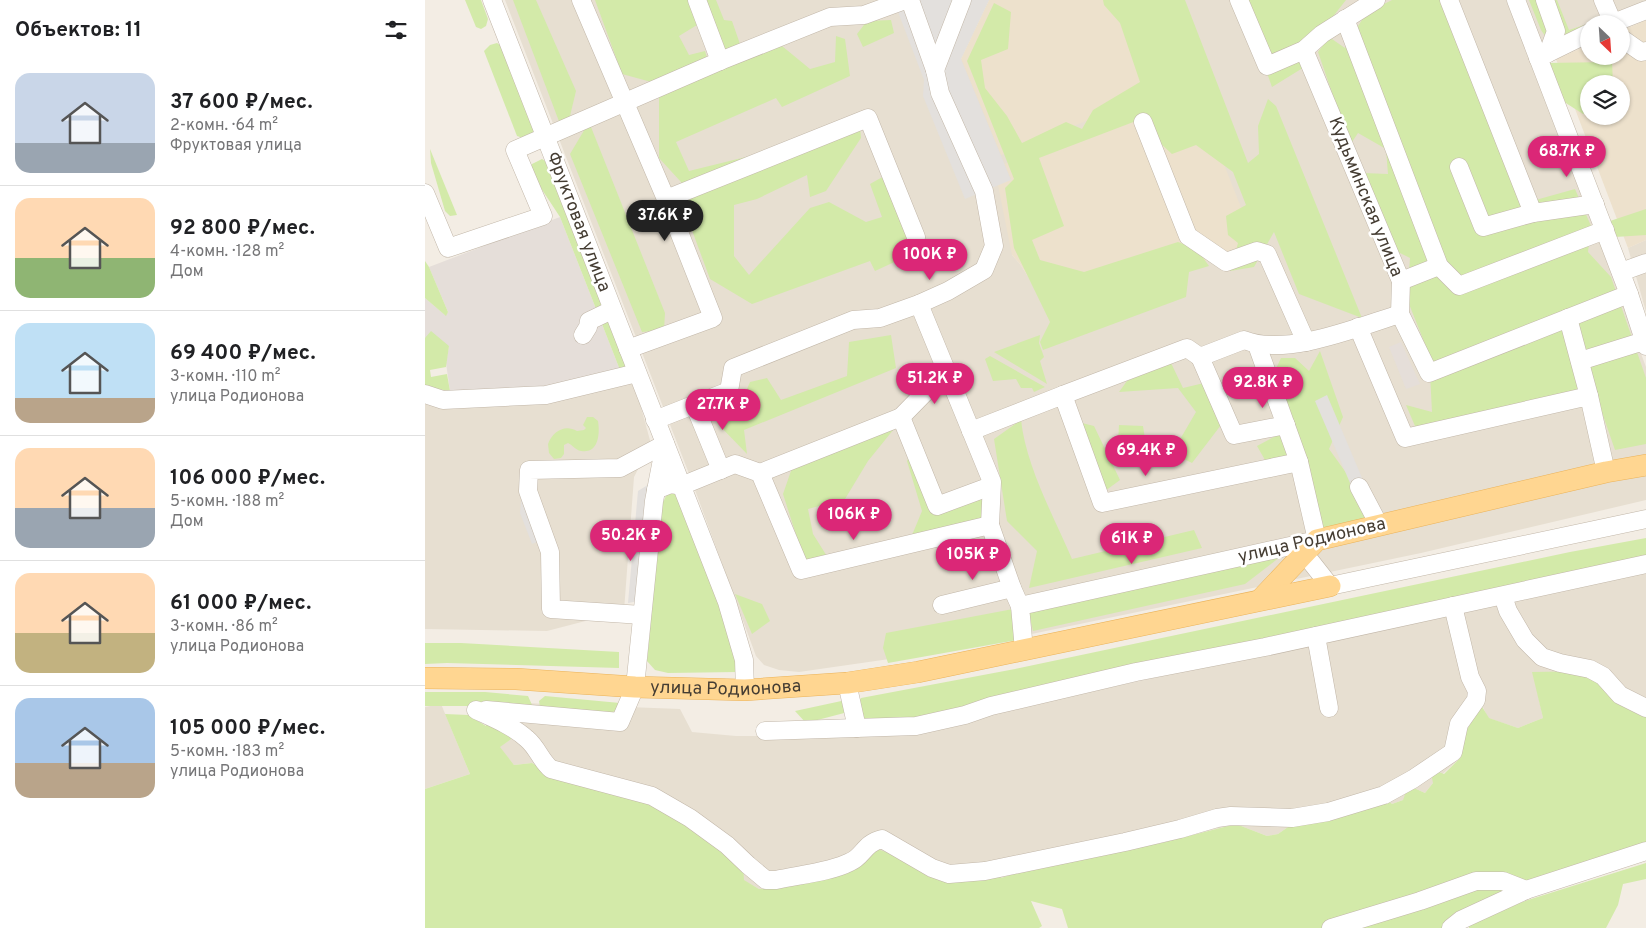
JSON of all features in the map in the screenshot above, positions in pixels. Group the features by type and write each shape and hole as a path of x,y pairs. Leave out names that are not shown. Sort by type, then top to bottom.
{"main road":[{"name":"улица Родионова","path":"1311,547 1379,525 1606,472 1646,465"},
{"path":"1260,600 1311,547"},
{"name":"улица Родионова","path":"425,678 745,690 847,683 918,672 1331,586"}],"street":[{"name":"Фруктовая улица","path":"492,0 727,602 744,660 745,690"},
{"path":"581,0 625,102 713,318 628,349"},
{"path":"697,0 720,61"},
{"path":"425,193 448,248 543,216 515,150 720,61 830,17 864,15 905,0"},
{"path":"655,420 729,391 733,368 853,320 880,318 919,304 948,291 984,270 994,246 984,191 939,93 935,70 910,0"},
{"path":"935,70 962,0"},
{"path":"1239,0 1267,66 1304,50 1322,34 1375,0"},
{"path":"1449,0 1533,213"},
{"path":"1516,0 1543,55 1595,204 1629,294 1645,344 1580,361"},
{"path":"1543,55 1556,31 1545,0"},
{"path":"1603,0 1609,15"},
{"path":"1630,19 1646,10"},
{"path":"1345,19 1439,266 1459,286 1605,230"},
{"path":"1543,55 1580,36"},
{"path":"1630,42 1641,52 1646,51"},
{"name":"Кудьминская улица","path":"1304,50 1401,281 1399,314"},
{"path":"665,199 868,118 916,237"},
{"path":"1143,122 1188,236 1226,262 1257,251 1267,254 1305,342"},
{"path":"1459,167 1483,227 1533,213 1595,204"},
{"path":"1621,272 1646,264"},
{"path":"1401,281 1439,266"},
{"path":"1200,357 1244,340 1257,345 1312,342 1399,314 1429,373 1629,294"},
{"path":"919,304 991,482 991,525 1020,606 1024,650"},
{"path":"583,336 589,321 612,310"},
{"path":"1568,318 1589,396 1606,472"},
{"path":"1358,327 1405,438 1589,396"},
{"path":"1257,345 1299,462 1311,547 1331,586"},
{"path":"971,431 1187,348 1200,357 1234,435 1286,425"},
{"path":"656,490 671,484 681,486 735,464 760,473 901,417 946,371"},
{"path":"425,394 443,400 546,395 637,372"},
{"path":"1063,395 1102,503 1299,462"},
{"path":"694,404 721,470"},
{"path":"901,417 937,506 991,486"},
{"path":"665,444 656,490 635,686 620,722 476,710 504,723 528,739 544,764 551,769 652,796 690,818 727,845 766,880 776,880 842,866 853,861 868,845 882,839 933,868 949,874 961,874 985,871 1125,842 1217,818 1231,816 1292,818 1328,812 1384,795 1413,779 1453,752 1459,724 1476,700 1477,691 1471,677 1453,606"},
{"path":"642,615 551,609 550,552 528,491 529,470 620,468 665,444"},
{"path":"760,473 801,570 991,525"},
{"path":"1359,487 1379,525"},
{"name":"улица Родионова","path":"1331,586 1646,519"},
{"name":"улица Родионова","path":"1020,606 1311,547"},
{"path":"765,731 916,726 965,715 991,706 1136,672 1316,636 1646,564"},
{"path":"942,605 1012,588"},
{"path":"1503,596 1508,611 1525,640 1542,657 1559,663 1590,669 1603,676 1620,695 1646,708"},
{"path":"1316,636 1329,708"},
{"path":"847,683 857,728"},
{"path":"1451,928 1461,920 1526,890 1646,851"},
{"path":"1331,928 1420,901 1476,881 1503,881 1526,890"}],"shaded area":[{"path":"505,0 989,0 961,59 1144,0 1506,0 1582,194 1646,367 1646,500 1421,553 959,649 799,672 779,670 764,665 756,656 688,471","holes":["1255,243 1054,317 1020,264 1012,255"]},
{"path":"905,0 989,0 961,59 1011,180 965,199 923,96 924,80 895,4"},
{"path":"989,0 1144,0 1181,83 1001,155 961,59"},
{"path":"1525,0 1646,0 1646,20 1630,27 1630,15 1580,15 1580,49 1556,59 1541,42"},
{"path":"1646,20 1646,240 1628,248 1581,125 1630,125 1630,75 1580,75 1580,122 1556,59 1580,49 1580,65 1630,65 1630,27"},
{"path":"1195,91 1255,243 1054,317 1020,264 1012,255 998,185 1011,179 1004,164"},
{"path":"560,217 620,370 560,388 450,391 446,363 449,346 425,338 425,298 445,315 448,312 429,267"},
{"path":"1646,240 1646,312 1628,248"},
{"path":"1401,342 1420,384 1406,389 1389,347"},
{"path":"631,371 651,444 634,477 624,611 547,631 425,629 425,387 450,391"},
{"path":"1327,395 1365,485 1353,490 1315,401"},
{"path":"651,483 639,601 628,603 638,491"},
{"path":"522,490 542,540 532,544 520,513"},
{"path":"1646,573 1646,713 1533,672 1543,718 1518,728 1488,718 1482,705 1465,733 1461,757 1425,793 1414,788 1403,800 1392,804 1387,800 1351,814 1288,827 1278,834 1267,836 1236,824 1157,844 1022,871 1001,878 917,870 895,855 783,888 759,889 532,763 514,765 499,747 510,740 510,705 524,703 680,709 692,732 736,736 779,736 1013,709"},
{"path":"441,704 470,774 425,789 425,707"}],"green space":[{"path":"465,0 481,0 488,19 486,26 481,29 476,27"},
{"path":"513,0 536,0 576,91 570,116 560,124"},
{"path":"595,0 693,0 697,25 679,36 689,55 705,51 708,61 655,83 622,74"},
{"path":"704,0 716,0 724,20 732,21 740,44 724,53"},
{"path":"1103,0 1185,0 1248,163 1259,154 1258,126 1268,99 1276,106 1362,318 1299,294 1274,232 1254,267 1230,271 1238,243 1228,235 1226,216 1246,205 1233,172 1196,145 1172,154 1136,121 1039,158 1064,226 1032,240 1040,260 1084,272 1178,242 1197,249 1209,266 1189,272 1186,297 1043,350 1040,342 1050,322 1014,248 1005,188 1014,179 967,61 994,3 1011,12 1008,49 981,60 985,88 1007,116 1022,143 1066,122 1082,129 1093,110 1140,82 1120,23 1104,5"},
{"path":"1241,0 1346,0 1324,28 1302,39 1306,66 1272,87"},
{"path":"1392,0 1455,0 1532,201 1575,189 1591,226 1588,252 1611,277 1646,378 1646,444 1615,450 1598,401 1421,440 1406,405 1432,412 1429,354 1407,299 1410,258 1394,250 1363,173 1388,174 1386,149 1358,133 1350,145 1318,52 1329,37 1345,48 1366,13"},
{"path":"1529,0 1557,0 1569,30 1580,26 1580,32 1552,46 1541,30"},
{"path":"891,20 894,33 863,47 857,34 867,21"},
{"path":"836,36 845,39 850,76 782,107 776,98 676,142 689,171 860,127 861,138 826,191 810,197 807,175 757,199 734,205 734,256 749,275 810,208 829,202 866,222 882,217 870,184 893,171 911,224 901,259 875,271 870,261 752,304 710,279 686,214 681,182 659,158 659,94 782,46 810,69 835,62"},
{"path":"497,43 503,47 535,132 526,139 517,136 484,51 490,45"},
{"path":"1580,62 1580,65 1612,65 1613,75 1580,75 1580,112 1558,98 1543,63"},
{"path":"589,122 665,313 664,330 642,332 570,154"},
{"path":"430,149 457,215 450,216 445,211 431,163"},
{"path":"542,159 548,163 631,371 620,370 560,217 535,179 531,168 532,164"},
{"path":"1646,209 1646,235 1615,237 1610,221"},
{"path":"425,261 448,312 446,316 425,298"},
{"path":"431,331 449,346 446,367 430,370 431,377 447,374 450,391 425,387 425,338"},
{"path":"891,335 896,368 744,430 747,454 717,423 720,409 741,403 750,382 767,378 781,400 847,376 849,342"},
{"path":"1040,335 1039,343 1044,357 1040,361 1047,384 994,352"},
{"path":"1320,351 1343,417 1329,449 1365,499 1370,521 1322,531 1309,465 1265,460 1257,446 1294,426 1273,375 1281,358 1295,358 1309,371"},
{"path":"990,356 1045,387 1034,392 1032,388 1021,388 1016,379 993,381 985,359"},
{"path":"1171,363 1183,388 1204,383 1221,425 1192,463 1172,453 1196,412 1178,388 1119,392 1127,381"},
{"path":"587,417 593,417 598,421 599,431 595,446 587,451 581,451 568,443 564,445 564,454 561,458 554,459 549,453 548,444 550,439 560,430 568,428 577,431 584,430 586,428 583,425"},
{"path":"1021,420 1028,455 1034,473 1072,559 1194,530 1202,548 1029,588 1037,551 1007,521 994,439"},
{"path":"1078,422 1094,426 1120,480 1105,491"},
{"path":"898,424 868,461 845,499 808,509 813,534 835,569 809,575 783,494 792,468"},
{"path":"1119,425 1143,426 1147,452 1126,460 1118,443"},
{"path":"911,452 944,507 982,488 985,519 910,540 922,511 907,461"},
{"path":"672,491 677,493 732,636 737,672 668,673 655,670 647,661 662,504 667,494"},
{"path":"1646,538 1646,560 918,720 865,723 858,704 861,698 1015,669 1570,552"},
{"path":"1280,557 1245,584 1033,631 1028,609"},
{"path":"735,594 762,604 770,621 752,634"},
{"path":"1013,609 1017,640 888,663 883,648 886,633"},
{"path":"425,643 461,643 619,652 619,668 425,664"},
{"path":"1590,671 1646,713 1646,846 1443,928 1068,928 1062,909 1031,901 1042,926 1039,928 425,928 425,789 470,774 445,714 468,715 486,726 486,706 425,706 425,692 485,692 528,696 532,705 510,705 521,723 510,740 500,747 514,765 532,763 544,770 649,798 743,866 744,880 759,889 783,888 814,878 870,850 880,850 895,855 917,870 946,871 1000,866 1001,878 1022,871 1149,840 1157,844 1236,824 1267,836 1278,834 1288,827 1351,814 1387,800 1392,804 1403,800 1407,789 1414,788 1425,793 1433,783 1431,773 1436,771 1444,774 1461,757 1465,733 1481,705 1489,718 1518,728 1543,718 1532,672"},
{"path":"545,696 620,703 617,710 606,715 540,707 539,701"},
{"path":"846,700 848,712 806,723 795,711"},
{"path":"1646,863 1646,879 1623,884 1618,905 1606,928 1469,928 1469,926 1522,902"}]}
